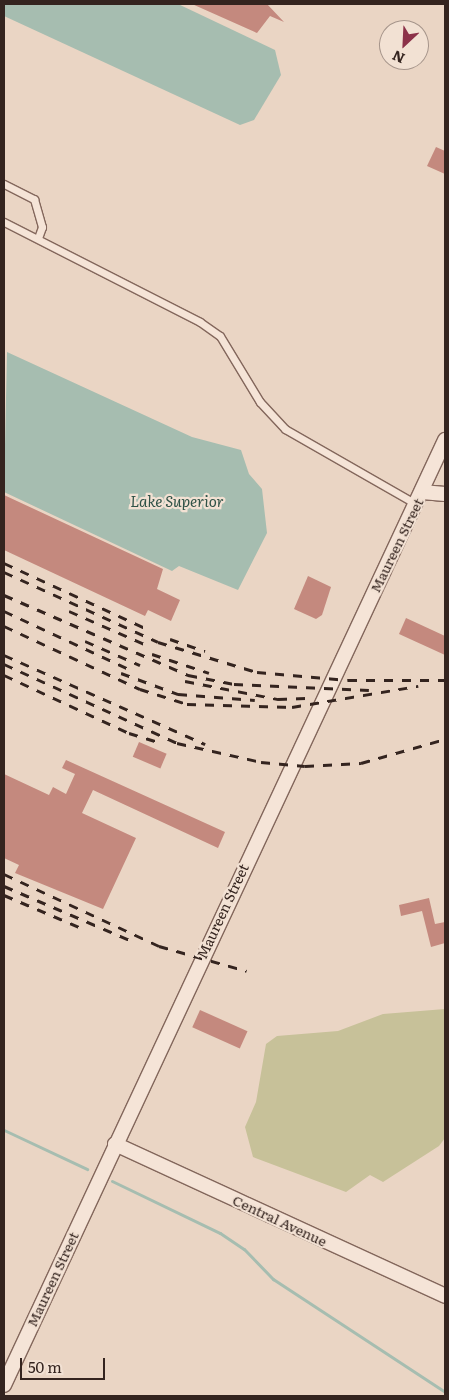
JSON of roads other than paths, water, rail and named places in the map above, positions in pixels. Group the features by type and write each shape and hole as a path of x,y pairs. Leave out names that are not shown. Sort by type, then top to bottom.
{"street":[{"name":"Maureen Street","path":"4,1385 445,440"},
{"path":"419,498 445,494"},
{"name":"Central Avenue","path":"115,1144 445,1296"}],"lane":[{"path":"4,184 34,199 42,227 38,238"},
{"path":"4,222 200,322 220,336 260,402 285,429 419,498"}],"water":[{"path":"4,4 178,4 275,50 281,75 254,120 240,125 4,16"},
{"name":"Lake Superior","path":"7,352 192,437 241,450 249,474 262,489 267,533 238,590 179,566 172,571 4,492"}],"waterway":[{"path":"4,1130 87,1169"},
{"path":"112,1181 220,1233 244,1249 273,1279 445,1392"}],"railway":[{"path":"4,563 145,628"},
{"path":"4,572 158,642 257,672 348,680 445,680"},
{"path":"4,595 188,675 234,684 369,690"},
{"path":"4,611 133,671"},
{"path":"69,611 147,645"},
{"path":"4,626 140,689 187,704 292,707 418,686"},
{"path":"170,639 205,651"},
{"path":"85,641 140,665"},
{"path":"152,654 209,673"},
{"path":"4,655 205,744"},
{"path":"4,664 177,743 261,762 305,766 361,763 445,739"},
{"path":"121,673 178,694 255,700"},
{"path":"4,675 129,733 162,743"},
{"path":"185,681 278,699 313,698"},
{"path":"4,874 159,946 247,971"},
{"path":"4,886 132,941"},
{"path":"4,895 86,930"}]}
